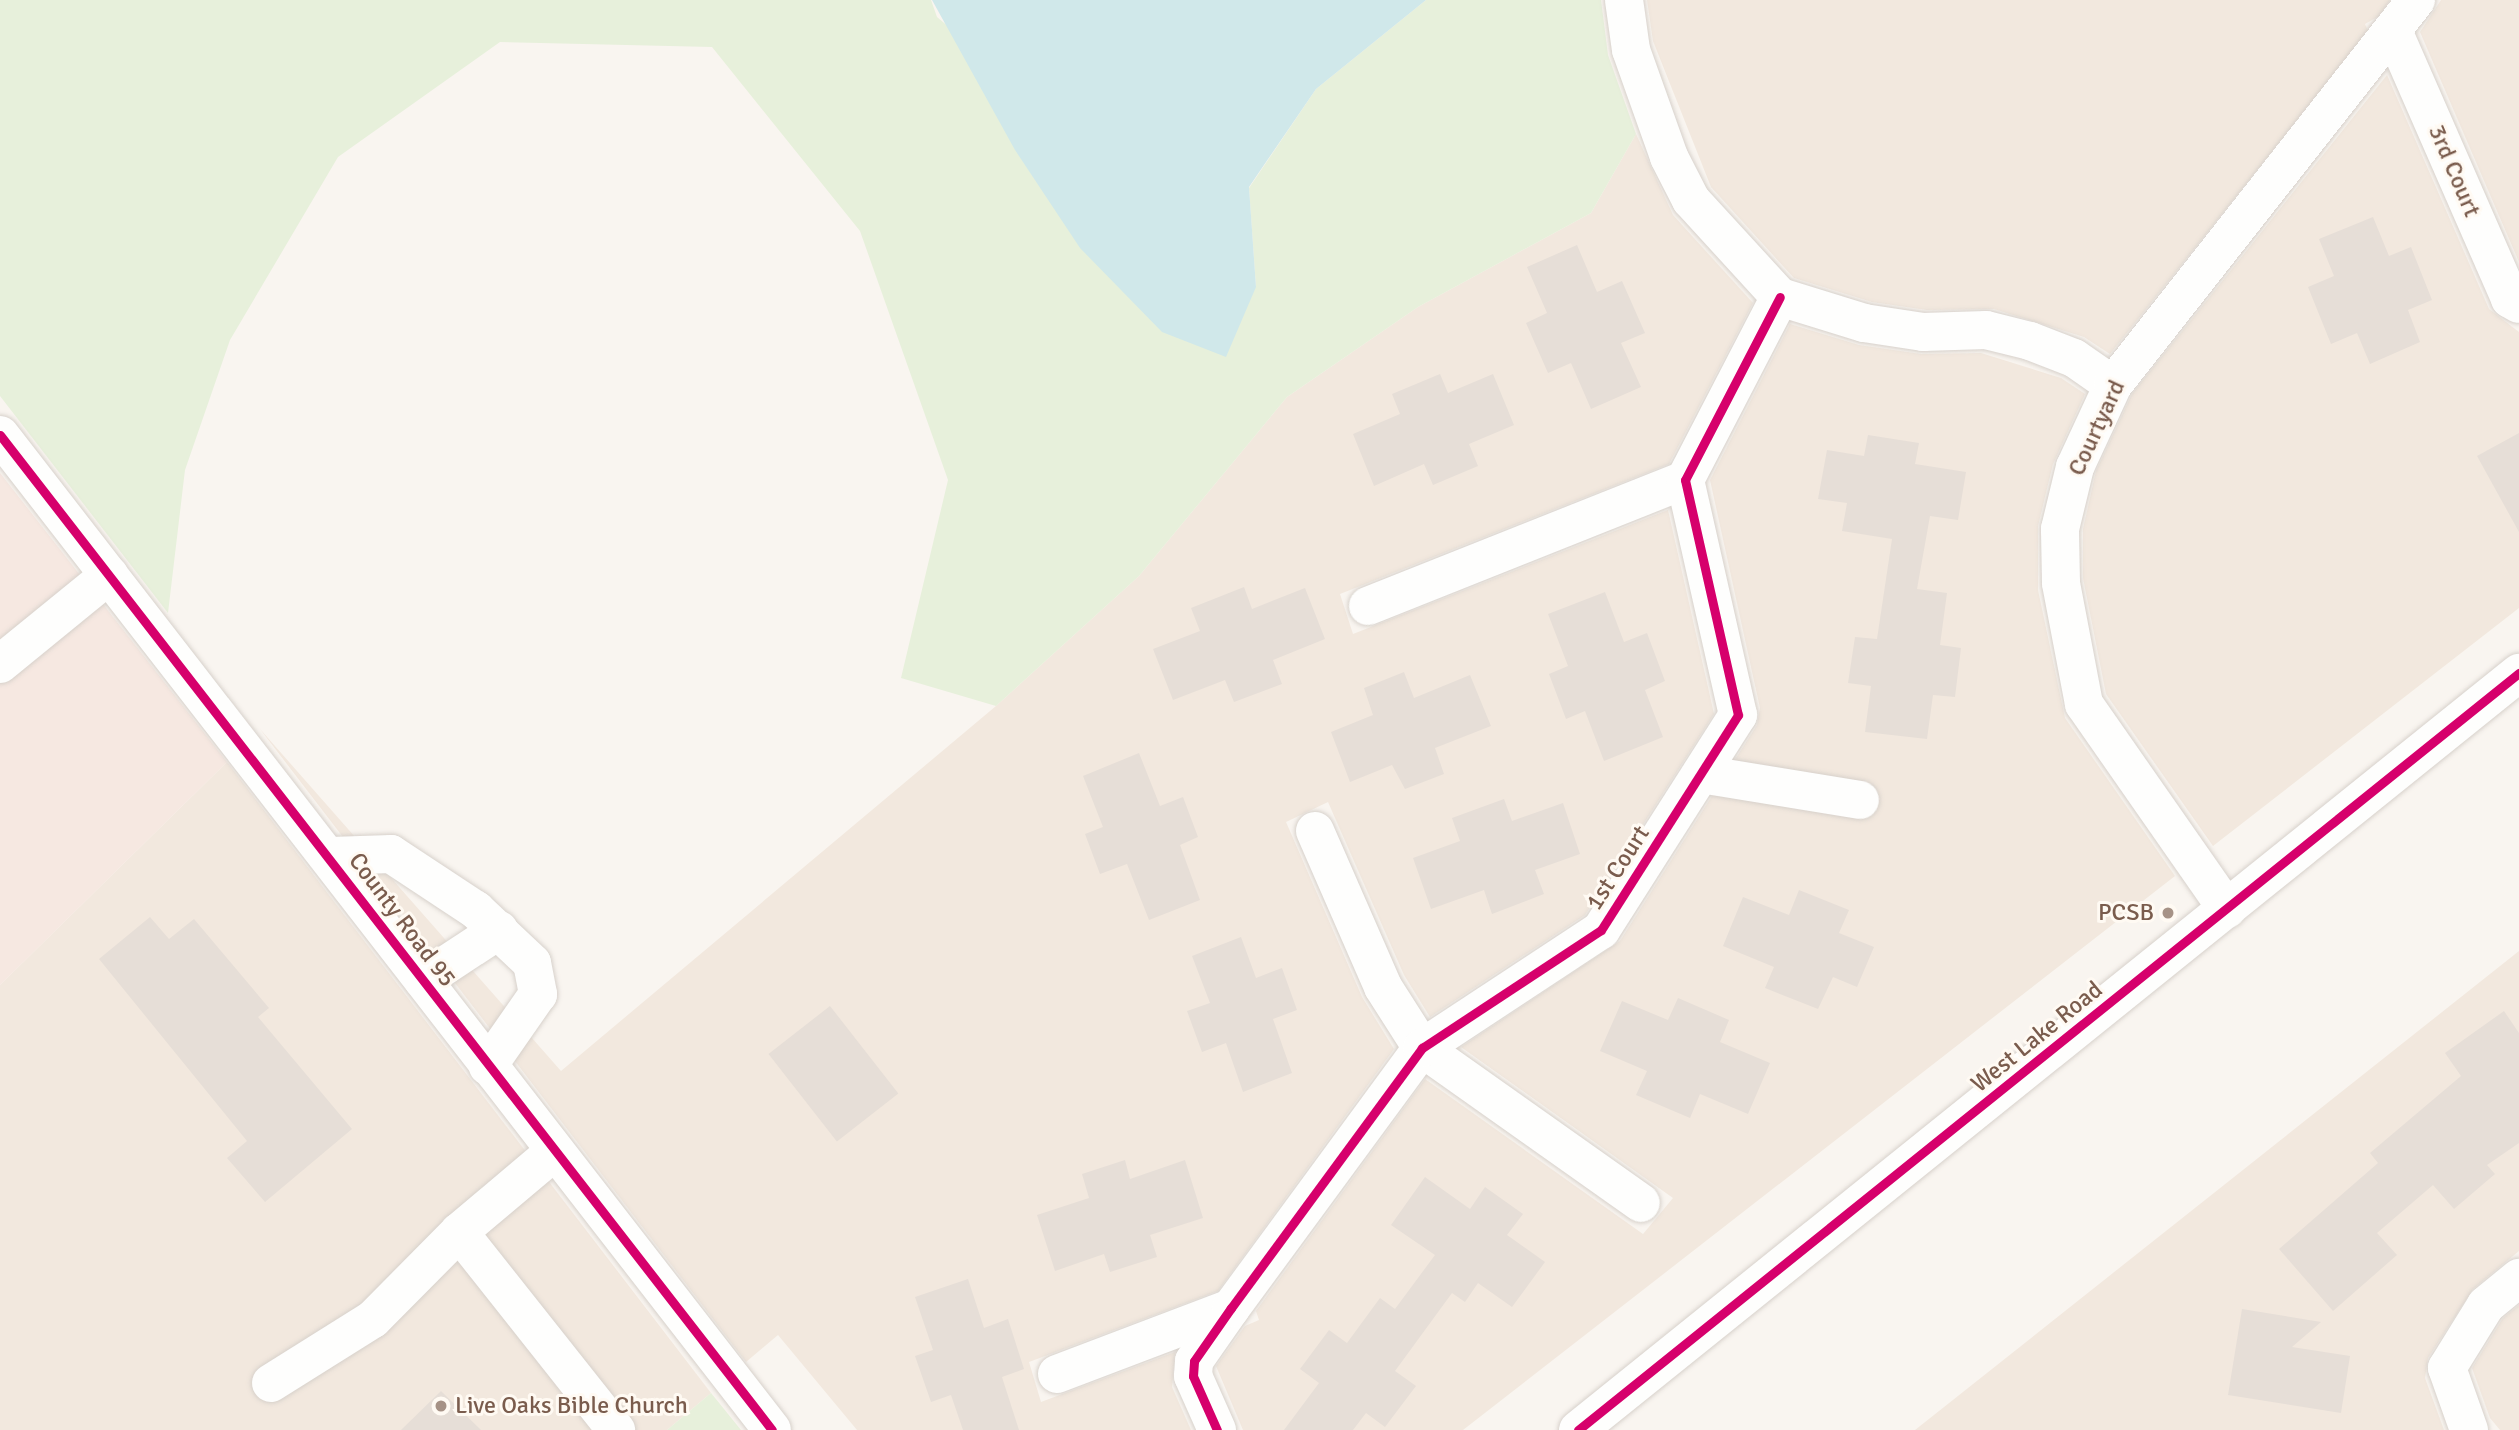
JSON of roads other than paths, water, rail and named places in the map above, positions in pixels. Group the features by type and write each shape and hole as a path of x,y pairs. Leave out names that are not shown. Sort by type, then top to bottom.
{"street":[{"path":"1624,0 1631,50 1669,157 1691,200 1780,297 1864,323 1923,332 1986,331 2030,341 2074,358 2113,385"},
{"name":"Courtyard","path":"2228,909 2084,704 2061,583 2060,529 2075,467 2113,385 2394,33 2416,0"},
{"name":"3rd Court","path":"2394,33 2510,299 2519,304"},
{"path":"1368,606 1685,480 1780,297"},
{"name":"County Road 95","path":"0,435 331,856 554,1152 772,1430"},
{"name":"1st Court","path":"1217,1430 1193,1376 1194,1361 1231,1308 1422,1048 1601,930 1738,715 1685,480"},
{"path":"0,664 108,575"},
{"name":"West Lake Road","path":"1578,1430 2519,673"},
{"path":"1701,774 1860,800"},
{"path":"1315,831 1383,987 1422,1048 1641,1203"},
{"path":"331,856 391,854 499,930 531,963 538,995 488,1066"},
{"path":"423,980 499,930"},
{"path":"271,1383 373,1319 459,1232 554,1152"},
{"path":"459,1232 616,1430"},
{"path":"2469,1430 2447,1368 2486,1305 2519,1278"},
{"path":"1057,1374 1231,1308"}],"water":[{"path":"932,0 1426,0 1316,89 1249,187 1256,287 1226,357 1162,332 1080,248 1015,150"}],"place":[{"name":"PCSB","path":"2168,913"},
{"name":"Live Oaks Bible Church","path":"441,1406"}]}
